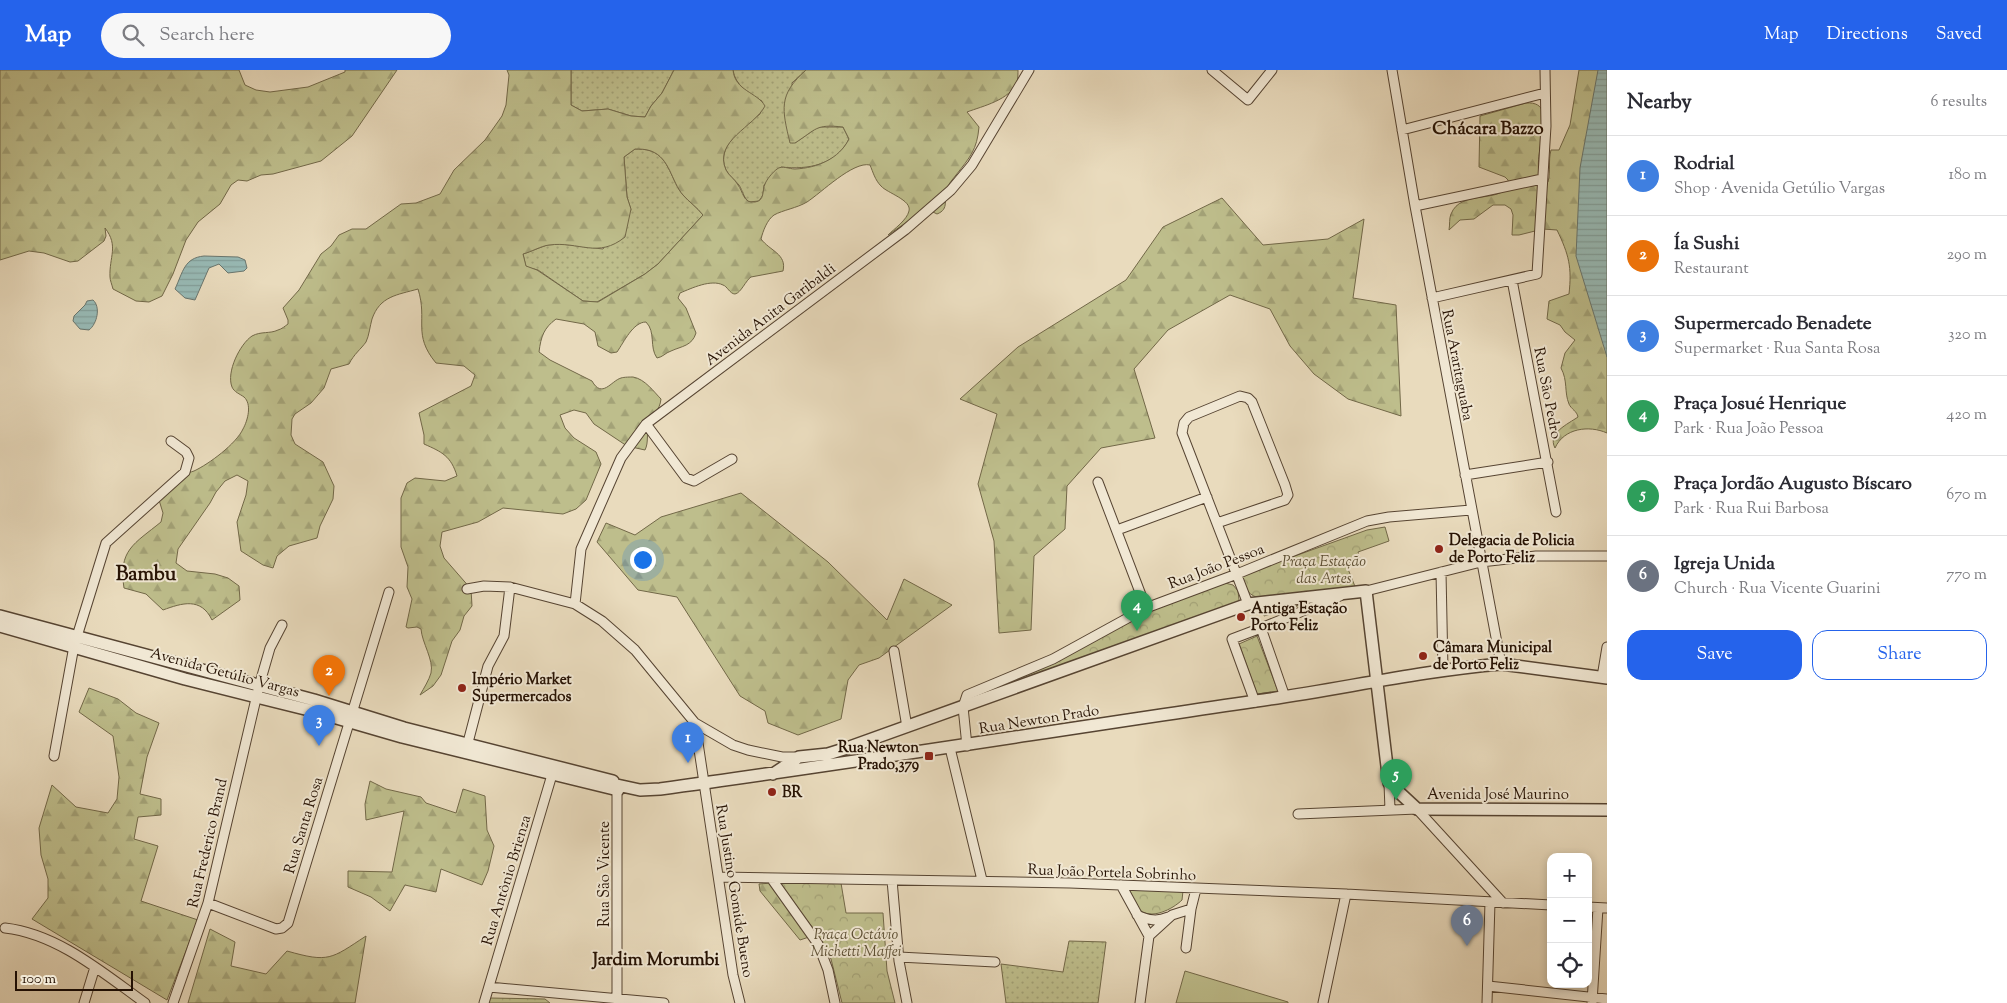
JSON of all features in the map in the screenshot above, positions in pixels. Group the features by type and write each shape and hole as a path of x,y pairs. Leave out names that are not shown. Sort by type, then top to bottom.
{"street":[{"name":"Avenida Anita Garibaldi","path":"575,604 581,549 621,458 646,424 905,230 951,190 972,165 1028,70"},
{"path":"1212,70 1248,100 1272,70"},
{"name":"Rua Araritaguaba","path":"1392,70 1415,206 1501,664"},
{"path":"1432,298 1537,274 1546,126 1545,70"},
{"path":"1402,130 1545,93"},
{"path":"1415,206 1542,179"},
{"name":"Rua São Pedro","path":"1512,280 1556,512"},
{"path":"1217,523 1285,500 1288,495 1256,411 1248,398 1240,396 1189,417 1184,423 1182,433 1248,604"},
{"path":"646,424 686,478 694,481 732,459"},
{"path":"54,756 76,642 106,543 185,472 189,458 186,452 171,440"},
{"path":"1465,475 1548,462"},
{"path":"1098,482 1146,608"},
{"path":"1117,530 1207,497"},
{"name":"Rua João Pessoa","path":"963,707 967,695 1053,659 1146,608 1237,574 1367,521 1389,517 1471,510"},
{"path":"467,589 484,586 510,587 575,604 602,621 635,650 695,723 727,742 748,750 782,757 799,757 828,754 859,744 1248,604 1366,591 1481,562 1536,556 1607,556"},
{"path":"1441,572 1443,670"},
{"path":"467,748 488,666 504,636 510,587"},
{"path":"1366,591 1378,682 1389,783 1390,810"},
{"path":"350,717 389,592"},
{"path":"1255,702 1232,639 1345,594"},
{"name":"Avenida Getúlio Vargas","path":"0,616 76,642 258,691 403,733 553,770 640,790 704,784"},
{"name":"Rua Frederico Brand","path":"172,1003 208,903 258,691 270,648 282,625"},
{"name":"Avenida Getúlio Vargas","path":"0,626 76,642"},
{"path":"1261,628 1285,697"},
{"path":"1604,677 1607,646"},
{"path":"894,651 907,726"},
{"name":"Rua Newton Prado","path":"704,784 863,762 1130,719 1255,702 1443,670 1501,664 1604,677"},
{"path":"963,707 967,746"},
{"name":"Rua Santa Rosa","path":"208,903 276,929 288,924 350,717"},
{"name":"Rua Justino Gomide Bueno","path":"695,723 740,1003"},
{"path":"859,744 863,762"},
{"path":"950,748 982,880"},
{"path":"773,774 799,757"},
{"name":"Rua Antônio Brienza","path":"484,1003 553,770"},
{"path":"1389,783 1417,809 1503,903"},
{"name":"Rua São Vicente","path":"616,785 617,998"},
{"name":"Avenida José Maurino","path":"1298,814 1417,809 1607,810"},
{"name":"Rua João Portela Sobrinho","path":"719,877 982,880 1346,894 1547,905"},
{"path":"771,878 818,944 828,970 835,1003"},
{"path":"892,880 899,957 907,1003"},
{"path":"1121,885 1149,936 1140,1003"},
{"path":"1186,948 1196,889"},
{"path":"1323,1003 1346,894"},
{"path":"1487,1003 1490,902"},
{"path":"1592,1001 1603,908"},
{"path":"1137,915 1147,920 1162,920 1192,909"},
{"path":"1149,936 1172,915"},
{"path":"5,928 19,930 66,949 95,967 145,1003"},
{"path":"899,957 995,962"},
{"path":"84,1003 95,967"},
{"path":"1488,986 1592,1001 1607,999"},
{"path":"489,988 563,999 617,998 664,1003"}],"green space":[{"path":"0,70 239,70 245,85 256,90 270,92 308,87 345,72 345,70 397,70 352,136 321,161 273,174 261,175 247,181 238,180 231,185 220,204 198,222 186,240 162,296 149,302 136,301 113,289 110,277 112,240 105,228 106,236 104,241 78,261 70,262 44,253 29,251 0,260"},
{"path":"507,70 571,70 571,105 582,111 608,109 631,116 645,117 662,93 674,70 733,70 738,83 757,97 765,106 760,114 736,135 725,151 723,160 727,172 737,183 746,199 755,202 760,200 766,182 777,169 783,167 795,169 819,164 839,152 849,139 843,127 827,126 812,131 795,143 790,143 785,121 784,103 791,87 806,70 1018,70 1017,82 1002,98 967,112 979,127 977,142 969,158 948,186 945,206 941,212 937,214 929,210 923,211 888,235 906,218 909,207 903,200 881,186 870,165 863,165 846,173 807,202 778,213 769,220 761,239 783,261 783,271 751,277 735,294 718,283 702,285 680,293 678,298 686,308 696,333 692,341 686,345 657,358 653,349 651,330 646,322 637,325 629,333 617,352 611,353 598,346 595,332 584,324 556,319 546,329 539,352 550,360 592,381 599,389 603,389 621,378 637,378 649,386 661,399 649,426 645,450 627,446 594,424 586,413 574,410 560,415 565,428 574,438 596,452 601,464 586,500 576,509 563,514 503,508 478,522 442,532 440,546 444,558 471,589 472,606 464,616 460,630 452,641 441,675 433,686 420,695 429,678 431,668 421,629 406,627 412,599 407,587 408,567 401,547 401,498 407,483 415,478 445,481 457,476 449,459 424,444 419,413 471,386 475,375 464,366 436,363 429,353 422,335 422,310 418,289 396,295 380,305 375,311 364,345 349,364 331,369 324,388 311,403 295,414 292,419 291,435 295,444 323,462 334,486 333,499 320,526 317,538 289,546 277,556 273,568 263,565 241,551 237,522 246,495 248,481 237,475 225,481 216,492 178,549 176,563 187,571 215,574 228,578 239,586 240,600 212,620 208,613 197,605 177,605 163,610 146,594 124,588 123,565 126,556 136,543 161,522 163,513 159,500 183,475 207,464 222,453 240,435 245,425 248,417 248,404 244,397 233,389 231,381 235,359 243,345 252,336 281,329 288,324 283,308 299,290 321,254 331,246 339,235 352,229 366,229 401,204 416,203 440,194 454,170 485,140 502,116 506,105 509,75","holes":["635,149 645,149 657,154 666,164 683,195 703,215 658,264 645,274 598,302 583,301 537,270 526,266 523,254 549,245 560,244 588,248 606,247 625,237 631,209 627,197 624,157"]},
{"path":"571,70 674,70 662,93 645,117 631,116 608,109 582,111 571,105"},
{"path":"733,70 806,70 792,83 795,143 818,127 843,127 849,139 837,155 820,164 801,168 781,167 764,185 763,195 759,201 749,202 739,185 726,170 724,153 739,131 760,114 762,101 740,85"},
{"path":"1579,70 1607,70 1607,433 1593,429 1571,432 1559,441 1555,448 1553,443 1556,433 1578,417 1569,404 1561,368 1565,353 1575,340 1560,325 1547,319 1549,301 1569,294 1569,261 1557,230 1543,229 1512,235 1513,215 1511,209 1505,205 1493,205 1474,219 1460,220 1449,230 1450,216 1456,206 1471,199 1497,194 1504,191 1509,185 1505,177 1479,167 1480,116 1526,103 1537,105 1543,112 1544,123 1538,163 1540,175 1545,183 1548,182 1551,150 1559,150 1570,125"},
{"path":"635,149 645,149 657,154 666,164 683,195 703,215 658,264 645,274 597,302 583,301 538,270 526,267 523,254 547,245 561,244 603,249 631,210 627,197 624,157"},
{"path":"1222,198 1263,245 1328,239 1364,219 1353,298 1396,305 1401,416 1348,399 1314,374 1290,346 1270,309 1230,295 1168,330 1134,369 1155,438 1101,448 1067,486 1065,529 1034,556 1031,630 999,633 994,541 978,484 997,414 960,399 1018,347 1126,280 1163,227"},
{"path":"741,493 828,562 887,620 904,579 952,605 879,658 859,665 848,680 841,719 798,735 768,723 765,711 740,696 677,597 638,590 597,542 606,523 635,535 661,517"},
{"name":"Praça Estação das Artes","path":"1385,527 1389,541 1358,552 1360,559 1346,564 1356,589 1256,597 1248,592 1243,584 1242,578 1245,574 1367,530"},
{"path":"1225,583 1233,585 1238,591 1239,600 1237,603 970,698 1148,612"},
{"path":"1314,601 1264,616 1263,604"},
{"path":"1257,636 1278,691 1257,694 1239,644"},
{"path":"89,688 118,699 136,713 159,723 147,757 140,794 161,799 161,815 138,817 134,839 158,846 141,901 198,920 167,1000 32,919 48,898 48,879 41,855 39,828 52,785 76,807 108,813 117,799 119,777 113,736 79,712"},
{"path":"370,781 386,789 421,797 426,803 456,813 463,789 485,796 487,830 494,846 488,871 482,885 441,869 436,892 405,885 390,911 371,897 348,887 348,871 392,872 404,811 366,820 365,804"},
{"name":"Praça Octávio Michetti Maffei","path":"781,881 841,883 846,913 883,913 887,971 895,1003 842,1003 831,959 817,933 783,890 780,885"},
{"path":"772,883 809,937 800,940 760,891 759,884"},
{"path":"1129,888 1183,891 1182,900 1167,910 1149,914 1136,906 1128,892"},
{"path":"210,929 235,942 231,966 266,974 287,951 312,957 329,957 345,950 366,936 355,1003 188,1003"},
{"path":"1069,941 1106,942 1098,1003 1006,1003 1001,964 1063,972"},
{"path":"1185,971 1288,1002 1288,1003 1176,1003"},
{"path":"490,998 545,999 550,1003 488,1003"}],"water":[{"path":"1598,70 1607,70 1607,357 1576,256 1580,168"},
{"path":"204,256 238,257 245,260 247,268 244,271 228,273 219,264 209,268 195,300 185,298 175,289 182,272 192,260"},
{"path":"93,300 97,307 94,324 89,330 80,329 73,321 74,316 87,301"}],"place":[{"name":"Delegacia de Policia de Porto Feliz","path":"1439,549"},
{"name":"Antiga Estação Porto Feliz","path":"1241,617"},
{"name":"Praça Josué Henrique","path":"1137,631"},
{"name":"Câmara Municipal de Porto Feliz","path":"1423,656"},
{"name":"Império Market Supermercados","path":"462,688"},
{"name":"Ía Sushi","path":"329,696"},
{"name":"Supermercado Benadete","path":"319,746"},
{"name":"Rua Newton Prado,379","path":"929,756"},
{"name":"Rodrial","path":"688,763"},
{"name":"BR","path":"772,792"},
{"name":"Praça Jordão Augusto Bíscaro","path":"1396,800"},
{"name":"Igreja Unida","path":"1467,946"}],"district":[{"name":"Chácara Bazzo","path":"1488,128"},
{"name":"Bambu","path":"146,573"},
{"name":"Jardim Morumbi","path":"656,959"}]}
